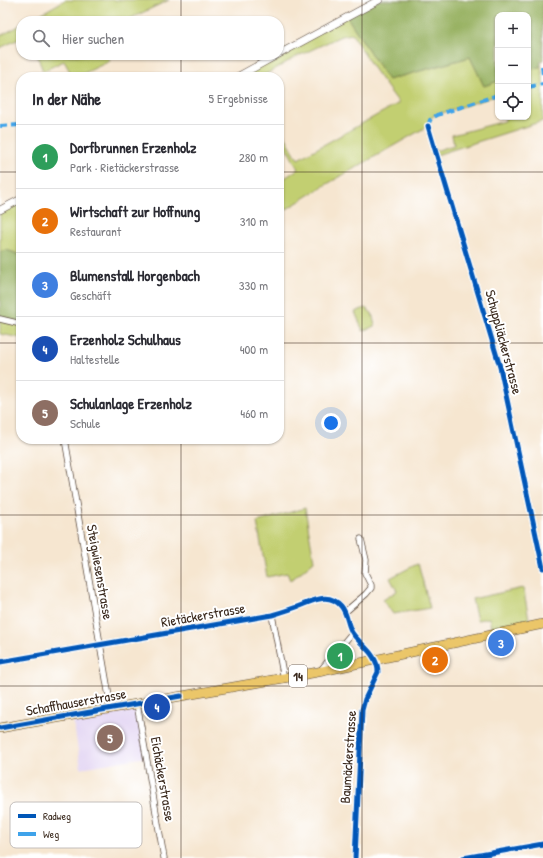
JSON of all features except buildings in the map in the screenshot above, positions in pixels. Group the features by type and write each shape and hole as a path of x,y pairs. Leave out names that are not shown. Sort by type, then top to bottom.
{"main road":[{"name":"Schaffhauserstrasse","path":"0,728 284,679 543,624"}],"street":[{"path":"284,51 379,0"},
{"path":"246,72 267,60"},
{"name":"Schuppliäckerstrasse","path":"428,126 500,367 543,568"},
{"path":"0,210 16,202"},
{"path":"0,319 16,323"},
{"name":"Steigwiesenstrasse","path":"66,444 111,708"},
{"path":"345,612 371,588 365,573 366,560 361,539"},
{"name":"Rietäckerstrasse","path":"0,662 272,615 324,597 334,600 341,606 345,612 352,633 371,653 375,660"},
{"path":"272,615 284,679"},
{"path":"318,672 352,633"},
{"name":"Baumäckerstrasse","path":"355,858 362,710 365,699 378,672 375,660"},
{"name":"Eichäckerstrasse","path":"137,704 164,858"},
{"path":"463,858 543,844"}],"shaded area":[{"path":"139,710 147,757 81,768 73,719"}],"green space":[{"path":"65,0 169,0 135,16 37,16"},
{"path":"379,0 543,0 543,60 541,61 541,66 531,70 531,12 495,12 495,82 484,86 470,57 388,80 347,17"},
{"path":"347,17 388,80 470,57 484,86 495,82 495,96 433,116 428,126 322,187 284,211 284,179 298,169 284,143 284,135 298,159 399,103 375,71 352,34 341,36 294,58 270,72 246,72 268,60 284,60 284,51"},
{"path":"16,28 16,40 0,48 0,36"},
{"path":"39,60 110,61 87,72 70,72 64,61 43,71"},
{"path":"541,66 543,78 543,121 436,155 435,151 454,145 452,135 505,120 531,120 531,70"},
{"path":"16,202 16,253 6,251 0,252 0,210"},
{"path":"7,250 16,254 16,323 0,319 0,252"},
{"path":"365,308 372,313 375,326 363,331 355,312"},
{"path":"0,319 16,323 16,337 0,334"},
{"path":"305,508 314,561 290,580 287,573 267,577 257,522"},
{"path":"417,564 430,608 393,614 383,600 397,591 390,578"},
{"path":"523,588 530,624 492,632 489,618 477,620 472,599"},
{"path":"339,652 350,661 331,664 332,660"}],"marked path":[{"path":"542,66 543,75"},
{"path":"531,86 543,84"},
{"path":"428,126 430,120 437,115 495,96"},
{"path":"0,126 16,125"}],"cycle path":[{"path":"428,126 500,367 543,568"},
{"path":"0,662 272,615 322,598 332,599 343,609 353,634 369,651 375,661 378,672 365,699 362,710 355,858"},
{"path":"0,728 181,696"},
{"path":"463,858 543,844"}],"place":[{"name":"Blumenstall Horgenbach","path":"501,643"},
{"name":"Dorfbrunnen Erzenholz","path":"340,656"},
{"name":"Wirtschaft zur Hoffnung","path":"435,660"},
{"name":"Erzenholz Schulhaus","path":"157,707"},
{"name":"Schulanlage Erzenholz","path":"110,738"}]}
